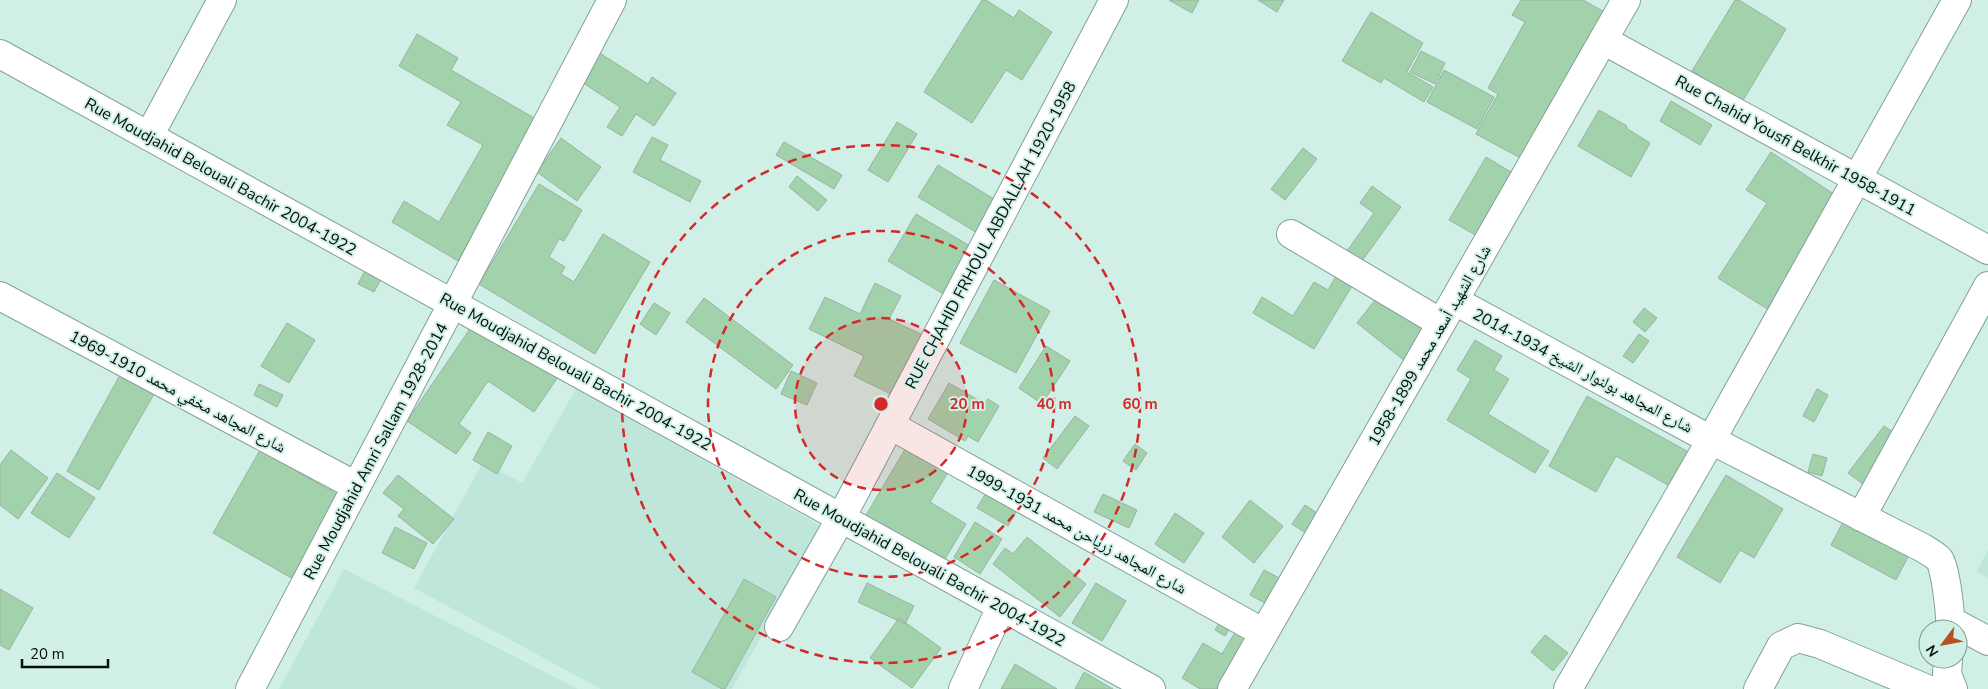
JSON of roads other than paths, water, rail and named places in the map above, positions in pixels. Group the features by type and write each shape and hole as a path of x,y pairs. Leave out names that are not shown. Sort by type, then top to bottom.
{"street":[{"path":"149,136 222,0"},
{"name":"Rue Moudjahid Amri Sallam 1928-2014","path":"250,689 612,0"},
{"name":"RUE CHAHID FRHOUL ABDALLAH 1920-1958","path":"779,626 842,518 1114,0"},
{"name":"شارع الشهيد أسعد محمد 1899-1958","path":"1232,689 1626,0"},
{"path":"1568,689 1711,440 1957,0"},
{"name":"Rue Chahid Yousfi Belkhir 1958-1911","path":"1603,40 1988,250"},
{"name":"Rue Moudjahid Belouali Bachir 2004-1922","path":"0,54 1151,689"},
{"name":"شارع المجاهد بولنوار الشيخ 1934-2014","path":"1291,234 1711,440 1923,548 1939,560 1944,576 1950,619"},
{"path":"1861,517 1988,286"},
{"name":"شارع المجاهد مخفي محمد 1910-1969","path":"0,296 356,486"},
{"name":"شارع المجاهد زرياحن محمد 1931-1999","path":"890,425 1264,633"},
{"path":"963,689 1001,607"},
{"path":"1968,632 1988,640"},
{"path":"1758,689 1780,646 1798,638 1820,644 1927,689"},
{"path":"1947,669 1947,674 1953,689"}]}
